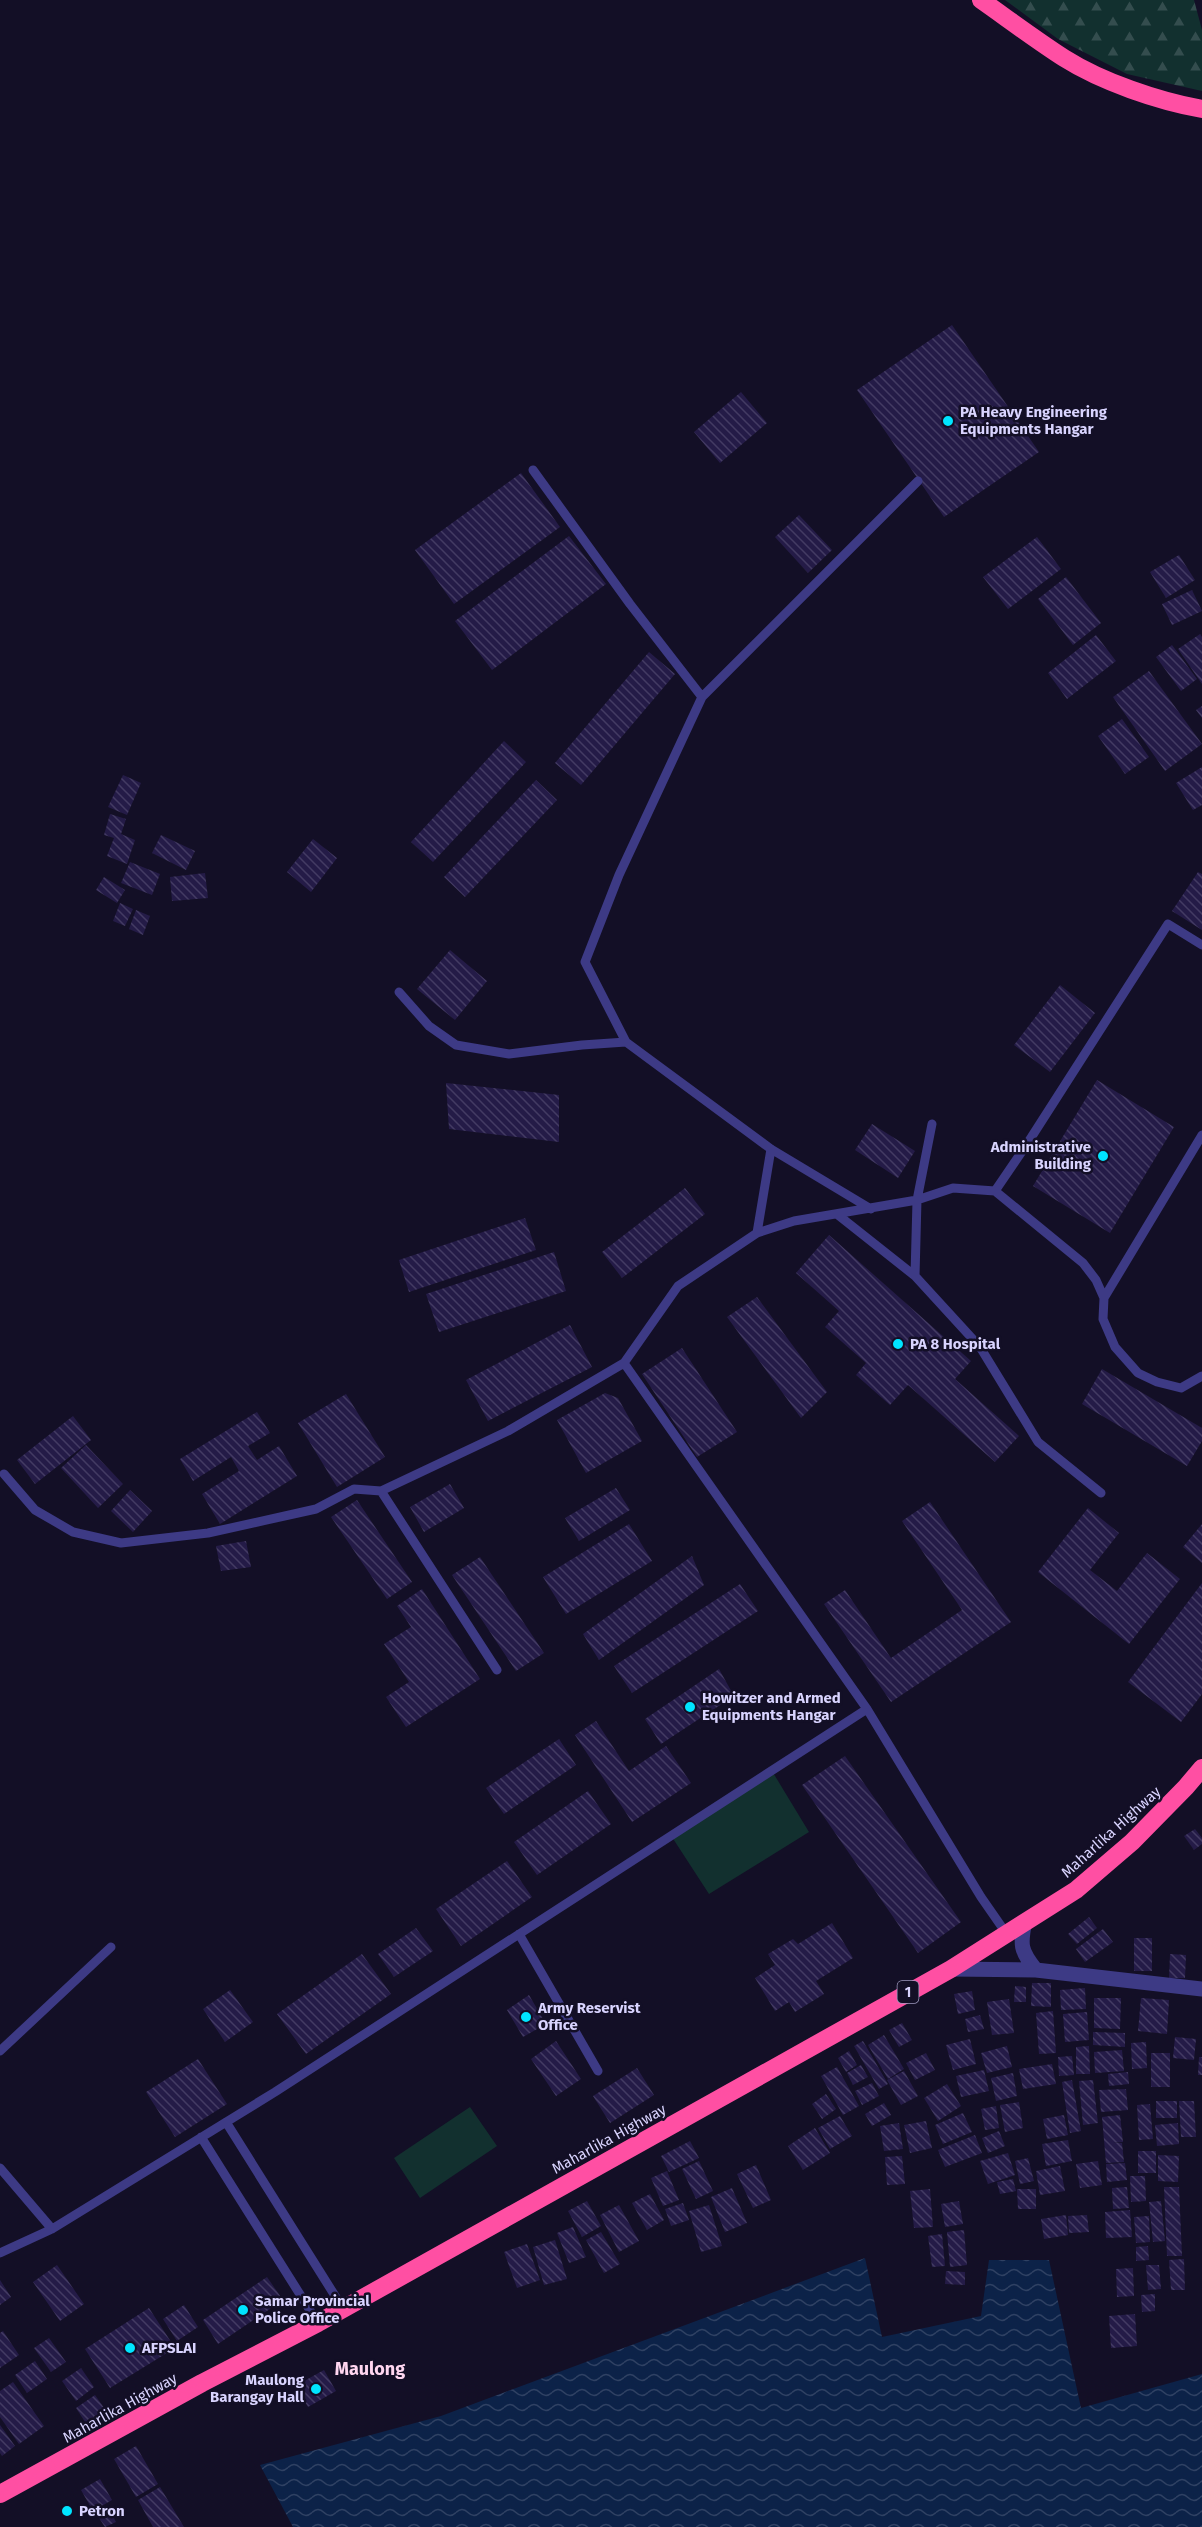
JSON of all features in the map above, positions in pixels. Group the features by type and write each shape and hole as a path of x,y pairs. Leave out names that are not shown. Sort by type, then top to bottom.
{"highway":[{"path":"981,0 1066,59 1115,83 1202,109"},
{"name":"Maharlika Highway","path":"0,2494 202,2383 318,2323 342,2307 951,1969 1076,1890 1132,1842 1202,1768"}],"street":[{"path":"1025,1921 1021,1946 1027,1959 1036,1970"},
{"path":"951,1969 1036,1970 1202,1989"}],"lane":[{"path":"533,470 630,604 702,697"},
{"path":"871,1209 771,1149 626,1042 585,962 619,875 702,697 918,481"},
{"path":"995,1191 1168,924 1202,945"},
{"path":"399,992 429,1026 456,1045 509,1054 582,1044 626,1042"},
{"path":"915,1276 917,1200 932,1124"},
{"path":"1104,1298 1202,1135"},
{"path":"757,1233 771,1149"},
{"path":"4,1474 34,1510 73,1532 121,1543 208,1533 316,1509 354,1489 381,1491 507,1431 624,1364 678,1286 757,1233 794,1221 917,1200 954,1188 995,1191 1083,1263 1096,1280 1104,1298 1103,1319 1115,1347 1138,1373 1157,1382 1181,1388 1202,1376"},
{"path":"838,1215 915,1276 980,1347 1038,1442 1101,1493"},
{"path":"624,1364 867,1708 981,1897 1006,1933"},
{"path":"381,1491 497,1670"},
{"path":"0,2253 52,2229 226,2122 867,1708"},
{"path":"519,1934 598,2071"},
{"path":"0,2051 111,1947"},
{"path":"226,2122 342,2307"},
{"path":"201,2137 318,2323"},
{"path":"0,2168 52,2229"}],"green space":[{"path":"1005,0 1194,0 1202,30 1202,91 1127,74 1058,39"},
{"path":"772,1771 809,1832 709,1894 670,1834"},
{"path":"470,2107 497,2146 420,2198 394,2158"}],"water":[{"path":"865,2258 882,2337 981,2316 989,2260 1049,2260 1081,2408 1202,2374 1202,2527 293,2527 260,2465 441,2416"}],"building":[{"name":"PA Heavy Engineering Equipments Hangar","path":"952,325 1039,452 944,517 857,390"},
{"path":"741,392 767,423 720,463 694,432"},
{"path":"521,473 560,527 454,604 415,550"},
{"path":"799,515 832,550 808,573 775,537"},
{"path":"569,536 606,584 492,670 455,621"},
{"path":"1037,537 1061,569 1008,609 983,577"},
{"path":"1179,555 1195,580 1166,598 1150,572"},
{"path":"1066,577 1101,623 1073,645 1038,599"},
{"path":"1192,590 1202,611 1172,625 1162,604"},
{"path":"1200,634 1202,637 1202,684 1178,649"},
{"path":"1096,635 1116,661 1067,699 1048,673"},
{"path":"1172,645 1197,679 1181,691 1156,657"},
{"path":"649,652 675,674 581,785 555,763"},
{"path":"1149,671 1202,744 1165,771 1113,697"},
{"path":"1202,706 1202,718 1196,710"},
{"path":"1122,719 1149,757 1125,774 1098,736"},
{"path":"504,741 526,762 433,862 411,842"},
{"path":"1202,767 1202,805 1193,810 1176,783"},
{"path":"123,775 141,783 127,815 108,807"},
{"path":"536,780 557,800 465,897 444,877"},
{"path":"110,814 126,819 121,834 135,840 127,864 107,856 114,838 104,835"},
{"path":"161,835 195,851 186,870 152,853"},
{"path":"313,839 337,858 311,892 287,872"},
{"path":"130,862 160,874 152,895 121,883"},
{"path":"1198,872 1202,874 1202,930 1172,911"},
{"path":"205,873 208,898 172,901 170,877"},
{"path":"104,877 125,890 117,903 96,890"},
{"path":"120,903 133,909 125,926 113,921"},
{"path":"136,910 150,916 143,935 129,929"},
{"path":"450,950 487,981 455,1020 417,989"},
{"path":"1060,985 1095,1013 1050,1072 1014,1045"},
{"name":"Administrative Building","path":"1097,1080 1174,1127 1110,1233 1033,1186"},
{"path":"446,1083 559,1095 559,1142 449,1129"},
{"path":"872,1124 915,1151 898,1178 855,1150"},
{"path":"685,1188 705,1214 622,1278 602,1252"},
{"path":"525,1218 536,1250 409,1292 399,1260"},
{"name":"PA 8 Hospital","path":"829,1235 971,1361 955,1379 1019,1436 995,1462 908,1385 890,1405 856,1375 866,1363 825,1327 839,1311 796,1273"},
{"path":"554,1252 566,1291 439,1332 426,1294"},
{"path":"757,1297 827,1392 801,1418 727,1317"},
{"path":"570,1325 592,1367 488,1421 466,1380"},
{"path":"682,1348 737,1432 697,1457 642,1374"},
{"path":"1102,1369 1202,1428 1202,1441 1187,1466 1082,1404"},
{"path":"605,1393 618,1398 642,1441 586,1473 557,1420"},
{"path":"346,1394 385,1457 337,1487 298,1423"},
{"path":"257,1412 270,1433 248,1446 257,1460 279,1446 297,1476 220,1524 202,1494 239,1471 231,1457 193,1481 180,1459"},
{"path":"73,1416 91,1440 35,1484 17,1460"},
{"path":"86,1445 123,1484 98,1508 61,1468"},
{"path":"450,1484 464,1508 424,1532 410,1507"},
{"path":"616,1488 630,1510 579,1541 565,1518"},
{"path":"130,1490 152,1511 133,1532 111,1511"},
{"path":"357,1500 412,1582 387,1599 331,1517"},
{"path":"930,1502 1011,1622 891,1702 824,1604 845,1590 891,1658 962,1610 902,1521"},
{"path":"1088,1508 1119,1533 1090,1570 1117,1591 1147,1553 1180,1579 1129,1644 1038,1572"},
{"path":"629,1524 652,1561 566,1614 543,1577"},
{"path":"1202,1524 1202,1563 1183,1547"},
{"path":"246,1541 251,1567 221,1571 216,1546"},
{"path":"692,1556 704,1585 599,1660 583,1634"},
{"path":"480,1557 544,1653 516,1671 452,1575"},
{"path":"1202,1583 1202,1694 1181,1722 1128,1682"},
{"path":"740,1584 758,1611 632,1693 614,1666"},
{"path":"422,1589 480,1679 406,1727 386,1697 409,1682 384,1644 411,1627 397,1606"},
{"name":"Howitzer and Armed Equipments Hangar","path":"719,1669 734,1696 661,1744 645,1719"},
{"path":"596,1721 629,1771 666,1746 691,1783 632,1822 575,1735"},
{"path":"559,1739 576,1765 504,1814 486,1788"},
{"path":"845,1756 961,1922 918,1953 802,1785"},
{"path":"588,1791 611,1824 537,1875 514,1842"},
{"path":"1195,1829 1202,1838 1202,1844 1194,1850 1184,1836"},
{"path":"507,1861 532,1897 461,1946 436,1909"},
{"path":"1089,1917 1097,1928 1077,1944 1068,1934"},
{"path":"832,1923 853,1958 816,1981 824,1994 795,2012 789,2002 775,2011 755,1978 775,1965 768,1954 793,1939 798,1944"},
{"path":"416,1928 433,1951 394,1977 378,1954"},
{"path":"1103,1929 1113,1942 1085,1962 1076,1949"},
{"path":"1134,1938 1152,1938 1152,1971 1134,1971"},
{"path":"362,1954 391,1994 306,2054 277,2014"},
{"path":"1170,1954 1186,1955 1185,1978 1169,1978"},
{"path":"1032,1983 1051,1983 1051,2007 1031,2006"},
{"path":"1015,1986 1026,1987 1026,2002 1014,2002"},
{"path":"1085,1988 1086,2009 1061,2010 1060,1990"},
{"path":"230,1990 253,2022 225,2042 203,2009"},
{"path":"972,1991 975,2010 958,2014 954,1994"},
{"name":"Army Reservist Office","path":"529,1995 546,2024 523,2037 507,2010"},
{"path":"1094,1998 1121,1998 1120,2029 1094,2028"},
{"path":"1141,1998 1169,2000 1167,2034 1138,2031"},
{"path":"1009,1999 1014,2033 992,2035 987,2002"},
{"path":"1053,2011 1056,2053 1039,2054 1036,2013"},
{"path":"1087,2012 1089,2040 1065,2042 1063,2014"},
{"path":"980,2015 984,2029 968,2032 965,2019"},
{"path":"902,2023 912,2040 899,2047 889,2030"},
{"path":"1093,2032 1125,2033 1125,2047 1093,2045"},
{"path":"884,2035 904,2069 888,2079 868,2045"},
{"path":"1175,2037 1196,2039 1194,2060 1173,2058"},
{"path":"970,2039 976,2064 953,2070 946,2045"},
{"path":"556,2041 581,2079 556,2096 531,2059"},
{"path":"863,2041 888,2084 879,2089 854,2046"},
{"path":"1146,2042 1147,2068 1132,2069 1131,2043"},
{"path":"1007,2046 1012,2067 987,2073 981,2053"},
{"path":"1089,2046 1090,2074 1076,2074 1076,2047"},
{"path":"1122,2050 1124,2071 1095,2073 1094,2052"},
{"path":"849,2051 857,2065 846,2072 838,2058"},
{"path":"926,2053 935,2070 915,2080 906,2063"},
{"path":"1151,2053 1170,2053 1170,2087 1151,2087"},
{"path":"1072,2056 1074,2075 1059,2076 1058,2057"},
{"path":"1199,2057 1202,2057 1202,2075 1198,2075"},
{"path":"198,2059 227,2104 175,2137 146,2092"},
{"path":"1052,2064 1056,2084 1023,2089 1019,2069"},
{"path":"861,2065 868,2077 853,2085 847,2073"},
{"path":"837,2067 859,2106 843,2115 821,2076"},
{"path":"637,2068 654,2095 610,2123 593,2096"},
{"path":"984,2070 989,2091 961,2097 956,2076"},
{"path":"904,2071 918,2096 901,2105 887,2080"},
{"path":"1128,2072 1129,2084 1109,2086 1108,2074"},
{"path":"1013,2073 1017,2096 996,2101 991,2078"},
{"path":"1072,2080 1081,2131 1070,2133 1062,2082"},
{"path":"1093,2080 1098,2123 1083,2125 1079,2081"},
{"path":"872,2083 879,2096 862,2105 855,2091"},
{"path":"947,2084 961,2106 938,2121 924,2098"},
{"path":"1126,2089 1128,2110 1101,2112 1099,2090"},
{"path":"826,2094 836,2109 822,2119 812,2104"},
{"path":"1156,2101 1177,2101 1177,2118 1156,2118"},
{"path":"1179,2101 1194,2101 1196,2137 1181,2137"},
{"path":"1019,2102 1023,2128 1005,2132 1000,2105"},
{"path":"884,2103 891,2115 872,2126 865,2114"},
{"path":"1150,2104 1153,2139 1139,2140 1137,2105"},
{"path":"996,2106 999,2128 985,2130 981,2109"},
{"path":"963,2113 972,2132 943,2144 935,2125"},
{"path":"1064,2115 1068,2135 1047,2139 1043,2119"},
{"path":"1120,2115 1123,2142 1113,2143 1122,2143 1124,2162 1106,2163 1102,2117"},
{"path":"840,2116 852,2136 830,2149 818,2128"},
{"path":"926,2121 932,2148 910,2153 904,2125"},
{"path":"899,2123 903,2149 884,2151 880,2126"},
{"path":"1178,2123 1179,2144 1157,2146 1155,2125"},
{"path":"815,2128 830,2153 803,2170 788,2146"},
{"path":"999,2131 1005,2146 988,2153 982,2138"},
{"path":"975,2135 982,2153 945,2167 938,2150"},
{"path":"1068,2140 1072,2161 1046,2166 1042,2144"},
{"path":"690,2141 699,2158 669,2172 661,2156"},
{"path":"1138,2151 1156,2151 1156,2173 1138,2173"},
{"path":"1008,2153 1015,2175 988,2184 980,2161"},
{"path":"1158,2155 1179,2156 1178,2182 1158,2181"},
{"path":"902,2156 905,2184 887,2185 885,2157"},
{"path":"1028,2158 1034,2181 1020,2184 1015,2161"},
{"path":"699,2161 713,2191 696,2199 682,2169"},
{"path":"1098,2161 1102,2185 1080,2188 1076,2164"},
{"path":"1125,2163 1127,2180 1107,2182 1106,2164"},
{"path":"756,2165 771,2200 753,2208 737,2174"},
{"path":"1060,2166 1065,2191 1040,2195 1036,2171"},
{"path":"667,2171 679,2200 663,2206 651,2178"},
{"path":"1130,2176 1145,2176 1146,2201 1131,2202"},
{"path":"1013,2179 1016,2191 1000,2194 997,2182"},
{"path":"1127,2187 1129,2208 1113,2209 1112,2188"},
{"path":"1164,2187 1179,2187 1182,2256 1167,2256"},
{"path":"732,2188 747,2223 725,2232 711,2197"},
{"path":"930,2189 933,2227 914,2228 910,2191"},
{"path":"1017,2189 1036,2189 1036,2209 1018,2209"},
{"path":"650,2194 664,2220 647,2230 632,2203"},
{"path":"587,2201 601,2226 582,2237 568,2211"},
{"path":"959,2201 963,2224 945,2227 941,2204"},
{"path":"1161,2201 1165,2241 1153,2242 1149,2202"},
{"path":"683,2203 689,2220 671,2226 665,2209"},
{"path":"619,2205 639,2241 619,2252 600,2215"},
{"path":"709,2205 722,2246 701,2252 689,2211"},
{"path":"1130,2210 1132,2237 1106,2238 1105,2212"},
{"path":"1066,2215 1068,2235 1044,2239 1041,2219"},
{"path":"1087,2215 1089,2232 1069,2233 1068,2216"},
{"path":"1149,2216 1150,2242 1136,2243 1134,2217"},
{"path":"573,2227 586,2257 569,2263 557,2233"},
{"path":"964,2230 967,2265 950,2267 947,2232"},
{"path":"601,2232 620,2264 604,2273 586,2240"},
{"path":"942,2234 945,2266 932,2267 928,2236"},
{"path":"555,2240 567,2279 544,2285 533,2247"},
{"path":"527,2244 540,2280 517,2288 504,2252"},
{"path":"1148,2246 1149,2260 1136,2261 1136,2247"},
{"path":"1184,2259 1185,2290 1171,2290 1169,2260"},
{"path":"57,2265 84,2304 60,2321 33,2282"},
{"path":"1146,2265 1159,2265 1161,2289 1148,2290"},
{"path":"1133,2268 1134,2296 1117,2297 1116,2269"},
{"path":"946,2271 965,2272 965,2285 945,2284"},
{"name":"Samar Provincial Police Office","path":"267,2277 283,2300 218,2344 203,2320"},
{"path":"0,2280 11,2297 0,2305"},
{"path":"1155,2294 1155,2311 1142,2312 1141,2295"},
{"path":"184,2305 198,2327 177,2341 163,2319"},
{"name":"AFPSLAI","path":"149,2308 175,2348 110,2388 85,2349"},
{"path":"1135,2314 1137,2346 1111,2348 1109,2316"},
{"path":"3,2331 19,2355 0,2368 0,2333"},
{"path":"49,2338 66,2362 51,2372 34,2348"},
{"path":"35,2361 47,2379 27,2393 15,2375"},
{"path":"81,2368 94,2387 76,2401 62,2381"},
{"name":"Maulong Barangay Hall","path":"324,2370 336,2391 308,2407 295,2386"},
{"path":"13,2382 44,2426 19,2444 0,2417 0,2391"},
{"path":"95,2395 107,2412 87,2425 76,2408"},
{"path":"0,2425 15,2446 2,2456 0,2453"},
{"path":"136,2446 158,2484 136,2497 114,2459"},
{"path":"100,2479 112,2500 93,2511 81,2490"},
{"path":"160,2487 184,2527 153,2527 138,2500"},
{"path":"110,2511 116,2522 105,2527 99,2518"}],"place":[{"name":"PA Heavy Engineering Equipments Hangar","path":"948,421"},
{"name":"Administrative Building","path":"1103,1156"},
{"name":"PA 8 Hospital","path":"898,1344"},
{"name":"Howitzer and Armed Equipments Hangar","path":"690,1707"},
{"name":"Army Reservist Office","path":"526,2017"},
{"name":"Samar Provincial Police Office","path":"243,2310"},
{"name":"AFPSLAI","path":"130,2348"},
{"name":"Maulong Barangay Hall","path":"316,2389"},
{"name":"Petron","path":"67,2511"}],"district":[{"name":"Maulong","path":"370,2369"}]}
